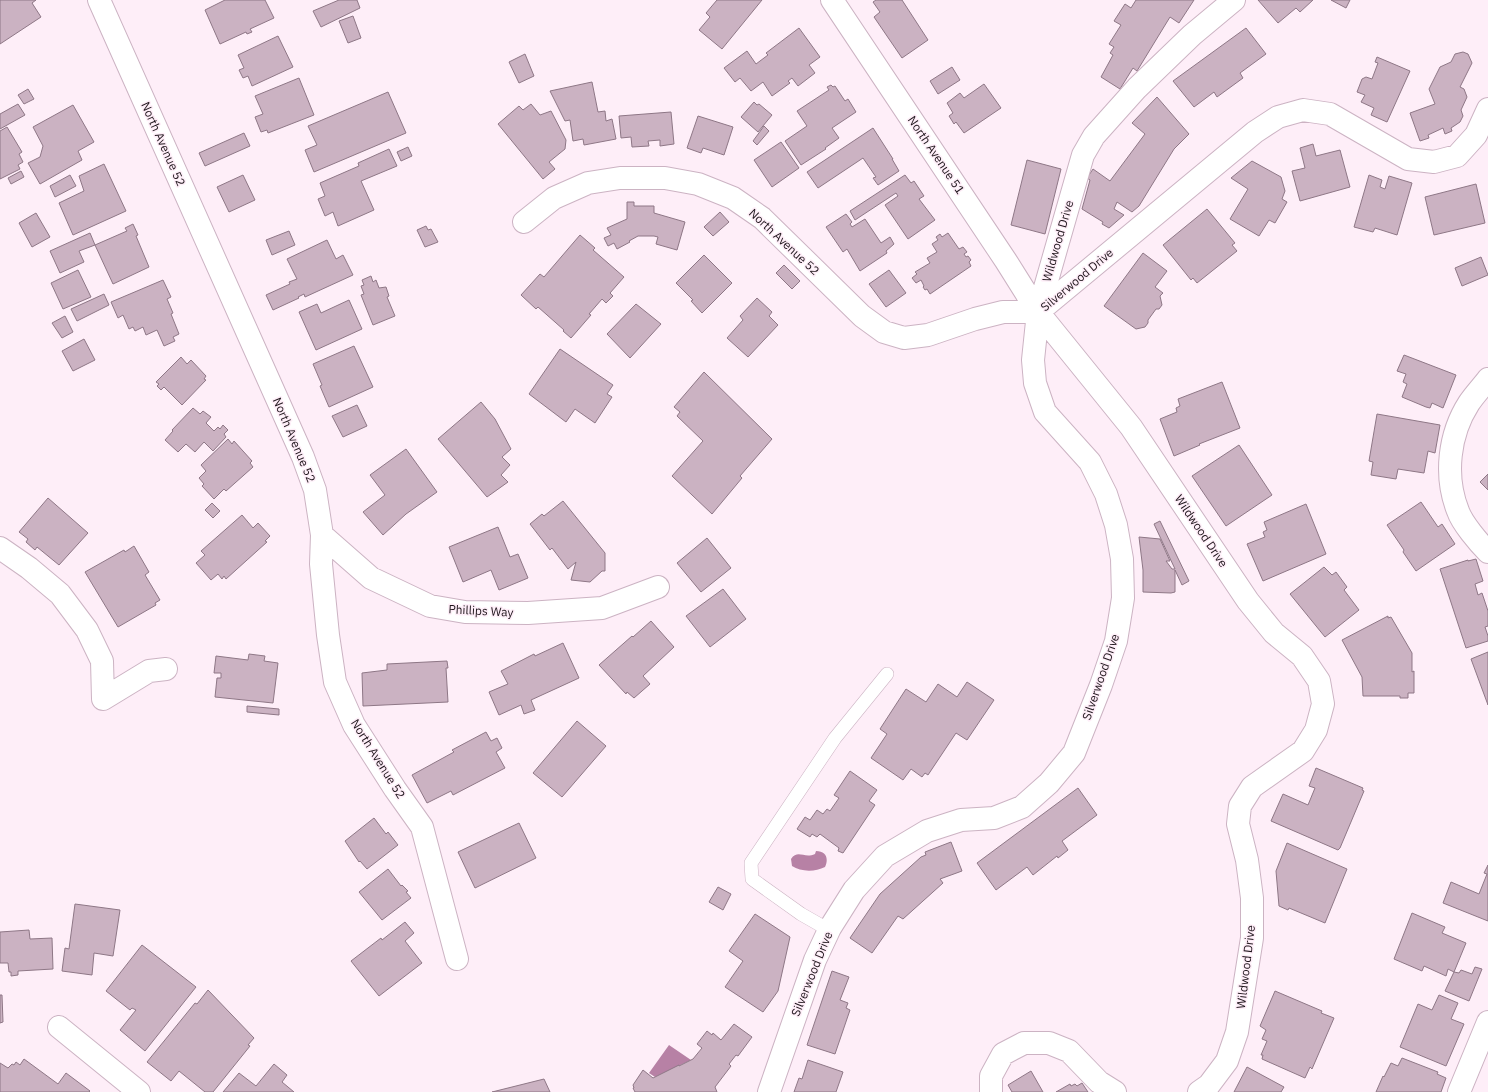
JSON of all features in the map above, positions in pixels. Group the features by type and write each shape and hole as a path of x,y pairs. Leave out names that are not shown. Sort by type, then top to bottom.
{"street":[{"name":"North Avenue 52","path":"99,0 303,457 315,490 322,535 321,564 328,635 335,682 354,725 395,789 422,827 457,959"},
{"name":"North Avenue 51","path":"832,0 1006,261 1038,312"},
{"name":"Wildwood Drive","path":"1199,1092 1209,1086 1227,1062 1237,1032 1252,938 1252,898 1247,860 1238,824 1240,806 1252,787 1303,751 1316,730 1323,704 1319,681 1302,656 1274,633 1248,601 1132,427 1038,312 1083,154 1094,136 1137,88 1186,41 1234,0"},
{"name":"Silverwood Drive","path":"769,1092 812,967 829,930 854,890 885,856 927,831 961,820 994,818 1022,807 1049,783 1074,753 1101,685 1116,641 1123,598 1122,559 1116,525 1106,494 1090,462 1045,412 1035,383 1033,360 1038,312 1255,132 1278,117 1303,110 1330,114 1408,159 1434,162 1457,156 1476,135 1488,109"},
{"name":"North Avenue 52","path":"524,222 554,198 588,183 620,178 665,178 698,184 733,198 762,218 862,316 884,332 904,338 928,335 975,319 1003,312 1038,312"},
{"path":"1488,379 1469,403 1457,427 1450,458 1451,489 1458,512 1480,545 1488,552"},
{"name":"Phillips Way","path":"322,535 371,578 430,606 465,612 528,613 602,608 658,587"},
{"path":"0,548 29,568 60,594 87,630 102,661 103,699 149,671 166,669"},
{"path":"1459,1092 1488,1022"},
{"path":"58,1027 139,1092"},
{"path":"991,1092 991,1076 1003,1054 1024,1042 1049,1043 1069,1051 1099,1082 1115,1092"}],"lane":[{"path":"829,930 801,914 752,880 751,863 835,738 887,674"}],"shaded area":[{"path":"816,851 822,852 826,856 827,861 825,867 808,871 792,866 791,859 794,856 799,854 811,855 815,854"},
{"path":"669,1045 691,1060 655,1077 649,1073"}],"building":[{"path":"0,0 36,0 32,3 41,17 0,44"},
{"path":"225,0 265,0 274,18 250,29 252,32 247,34 246,32 220,44 205,10"},
{"path":"339,0 357,0 360,8 321,27 313,11"},
{"path":"717,0 762,0 722,49 699,30 710,17 706,13"},
{"path":"876,0 902,0 928,40 902,58 874,17 880,12 873,2"},
{"path":"1136,0 1194,0 1179,23 1170,17 1137,71 1133,68 1120,89 1101,77 1113,55 1110,53 1114,47 1109,44 1121,25 1114,21 1125,4 1131,8"},
{"path":"1258,0 1313,0 1300,12 1296,8 1278,23"},
{"path":"1331,0 1350,0 1346,8"},
{"path":"353,16 361,38 348,43 339,21"},
{"path":"799,28 820,57 809,65 815,73 798,86 792,78 788,81 790,83 772,96 763,82 751,91 740,78 735,82 724,68 747,51 756,64 768,55 766,53"},
{"path":"1246,28 1266,54 1240,73 1243,78 1217,97 1214,92 1194,107 1173,81"},
{"path":"278,36 293,67 252,86 248,76 243,78 239,70 244,68 238,55"},
{"path":"1463,52 1468,54 1472,63 1460,87 1464,89 1467,97 1461,110 1463,116 1460,122 1451,128 1452,131 1445,134 1443,128 1428,135 1429,138 1420,141 1410,113 1435,104 1429,89 1440,67 1451,62 1455,54"},
{"path":"525,54 534,76 519,83 509,62"},
{"path":"1377,57 1410,71 1387,122 1371,115 1374,108 1361,102 1365,95 1357,92 1362,79 1366,77 1372,79 1378,63 1375,62"},
{"path":"952,67 960,80 938,94 930,81"},
{"path":"299,78 314,115 268,133 267,130 261,132 255,117 263,114 255,96"},
{"path":"592,82 598,112 605,111 606,121 612,119 616,139 584,145 583,139 573,141 570,120 565,121 550,91"},
{"path":"984,84 1001,108 964,133 956,122 954,124 949,116 953,113 947,103 960,93 964,98"},
{"path":"831,85 833,87 835,86 845,101 848,99 856,112 832,128 839,138 825,148 826,149 801,165 785,141 807,126 797,111 829,90 827,87"},
{"path":"28,89 34,99 24,104 18,95"},
{"path":"388,92 406,133 314,172 305,150 317,145 308,126"},
{"path":"1157,97 1189,134 1174,149 1139,206 1132,212 1117,202 1114,209 1124,215 1109,228 1102,224 1103,222 1082,209 1090,180 1087,178 1093,169 1110,181 1145,134 1132,123"},
{"path":"754,102 757,105 759,104 772,115 758,132 741,117"},
{"path":"18,104 25,115 0,129 0,114"},
{"path":"531,104 540,115 551,111 566,140 565,149 549,162 555,169 543,179 498,124 519,106 523,110"},
{"path":"73,105 94,142 78,151 82,160 40,184 28,163 40,157 43,146 33,127"},
{"path":"671,112 674,144 660,146 660,140 648,141 649,146 632,147 631,137 621,138 619,116"},
{"path":"698,116 733,127 724,155 703,148 701,153 687,148"},
{"path":"764,126 769,131 757,145 753,141"},
{"path":"7,127 22,152 19,154 23,162 18,165 20,169 0,179 0,131"},
{"path":"873,128 899,171 878,185 873,178 876,177 863,158 818,188 807,172"},
{"path":"244,133 250,146 205,166 199,153"},
{"path":"781,142 799,168 772,187 754,160"},
{"path":"1313,144 1316,156 1340,150 1350,187 1300,201 1292,171 1305,168 1300,148"},
{"path":"408,147 412,156 401,161 397,152"},
{"path":"389,149 397,166 361,181 374,210 338,226 333,212 325,216 318,199 325,196 320,183 359,166 358,163"},
{"path":"1027,160 1061,169 1045,234 1011,225"},
{"path":"1252,161 1281,177 1285,191 1282,199 1287,202 1275,223 1269,220 1259,236 1230,219 1248,189 1231,178"},
{"path":"104,164 126,211 73,235 59,203 84,191 79,176"},
{"path":"21,171 24,177 11,184 8,178"},
{"path":"70,175 76,186 55,197 50,186"},
{"path":"243,175 255,200 229,212 217,187"},
{"path":"905,175 911,183 914,181 924,196 919,199 935,220 908,239 885,205 898,196 896,193 855,220 850,211"},
{"path":"1369,175 1382,180 1380,187 1385,189 1389,176 1412,183 1397,235 1375,228 1373,232 1354,227"},
{"path":"1476,184 1485,223 1434,235 1425,197"},
{"path":"627,202 634,202 634,206 654,206 654,213 685,222 677,250 656,244 658,237 654,236 638,236 617,249 614,243 608,246 604,238 611,235 607,228 627,219"},
{"path":"1207,209 1235,243 1232,245 1237,251 1197,283 1193,278 1191,280 1163,245"},
{"path":"720,212 729,222 713,236 704,227"},
{"path":"36,213 50,237 32,247 19,223"},
{"path":"846,214 852,222 850,224 852,227 865,219 881,243 890,237 894,244 886,251 887,253 860,271 847,249 843,252 826,227"},
{"path":"133,224 138,235 136,236 149,267 113,284 95,245 127,231 125,228"},
{"path":"426,226 428,230 431,229 438,242 425,247 417,230"},
{"path":"289,231 295,245 272,255 266,240"},
{"path":"90,233 95,245 79,251 84,262 60,273 50,251"},
{"path":"948,233 959,249 963,247 967,252 964,254 971,260 969,262 971,266 930,294 927,289 925,290 923,287 924,286 921,280 916,283 912,278 917,274 915,272 930,263 927,258 937,252 932,244 938,240 936,237 940,234 942,237"},
{"path":"580,235 595,248 593,250 624,277 610,293 613,296 606,303 602,299 589,314 591,315 571,338 538,307 536,309 521,295 540,274 544,277"},
{"path":"327,240 336,259 343,255 353,275 305,297 304,294 298,297 299,298 273,310 266,295 290,284 289,282 297,279 287,259"},
{"path":"1143,253 1167,271 1155,287 1163,293 1160,296 1162,305 1159,309 1156,309 1145,327 1136,329 1104,306"},
{"path":"704,255 732,283 702,313 691,301 693,300 676,283"},
{"path":"1481,257 1488,275 1462,286 1455,268"},
{"path":"784,265 800,281 792,289 776,273"},
{"path":"78,270 91,297 63,309 51,283"},
{"path":"889,270 906,293 886,307 869,284"},
{"path":"371,276 373,282 376,280 379,288 386,287 389,296 387,297 395,316 373,325 361,295 364,294 361,286 364,285 362,280"},
{"path":"163,280 171,297 167,299 179,334 173,337 175,341 164,346 157,330 146,335 143,327 135,331 133,327 129,329 123,315 118,318 111,302"},
{"path":"104,294 109,305 77,321 71,309"},
{"path":"757,298 772,312 769,316 778,325 748,357 727,338 743,320 740,316"},
{"path":"349,300 362,329 316,350 299,312 317,304 321,313"},
{"path":"636,304 661,324 630,358 607,334"},
{"path":"65,316 73,332 62,338 52,323"},
{"path":"84,339 95,360 73,371 62,351"},
{"path":"354,346 373,387 329,407 313,364"},
{"path":"560,349 613,385 607,394 612,397 595,423 575,409 566,422 529,394"},
{"path":"1404,355 1456,375 1443,408 1432,403 1430,408 1426,407 1402,397 1407,384 1403,382 1406,374 1397,371"},
{"path":"181,357 187,364 191,360 206,376 204,379 206,380 182,405 164,387 161,390 157,386 159,384 156,382"},
{"path":"704,372 772,439 740,476 742,478 712,514 672,476 703,441 677,416 680,412 674,407"},
{"path":"1222,382 1240,428 1199,444 1200,445 1174,456 1160,419 1177,412 1176,408 1180,406 1178,399"},
{"path":"481,402 495,419 511,449 502,457 510,465 501,475 508,482 487,497 438,439"},
{"path":"357,405 367,426 343,437 332,416"},
{"path":"193,408 200,414 203,411 211,417 206,423 214,431 218,427 220,429 223,425 228,430 224,434 226,437 213,451 204,442 195,452 186,444 178,452 165,440 173,431 172,430"},
{"path":"1377,414 1440,425 1435,453 1428,451 1424,473 1398,469 1396,479 1371,475 1373,462 1369,461"},
{"path":"228,439 232,444 234,441 252,461 250,463 253,467 226,491 224,489 214,499 202,486 204,484 199,478 206,471 201,465"},
{"path":"1239,445 1272,495 1226,526 1192,476"},
{"path":"406,449 437,492 406,514 383,535 363,512 385,495 370,475"},
{"path":"1488,474 1488,490 1480,482"},
{"path":"48,498 88,533 59,565 37,547 35,550 26,542 28,539 19,532"},
{"path":"563,501 605,553 605,571 602,571 590,582 571,580 576,562 568,569 552,548 550,550 530,524 542,514 544,516"},
{"path":"1421,502 1438,527 1442,524 1455,544 1416,571 1387,525"},
{"path":"212,503 220,511 213,518 205,510"},
{"path":"1306,504 1326,554 1263,581 1247,544 1265,537 1263,532 1267,530 1264,522"},
{"path":"242,515 253,528 258,523 270,536 265,541 267,542 226,579 224,576 222,579 218,574 211,580 196,563 205,555 201,551"},
{"path":"1160,521 1189,581 1182,585 1175,570 1175,592 1143,592 1143,570 1139,537 1160,539 1170,561 1166,561 1172,569 1175,569 1154,524"},
{"path":"498,527 510,557 518,554 528,578 499,590 491,570 463,582 449,547"},
{"path":"707,538 731,568 701,592 677,563"},
{"path":"134,546 149,572 145,575 160,600 155,603 156,605 118,627 85,572"},
{"path":"1476,559 1483,581 1475,584 1478,595 1482,593 1488,611 1488,626 1485,627 1488,641 1466,648 1440,569"},
{"path":"1324,567 1332,575 1336,572 1347,587 1344,590 1359,610 1325,637 1290,594"},
{"path":"723,589 746,619 710,647 686,616"},
{"path":"1388,616 1388,618 1391,617 1412,653 1414,693 1408,693 1408,698 1400,698 1400,696 1363,696 1362,677 1342,640"},
{"path":"651,621 674,647 643,676 650,684 634,698 627,692 626,694 599,665"},
{"path":"563,643 579,678 531,700 535,710 524,714 521,705 499,715 489,692 508,684 501,671 534,654 535,656"},
{"path":"1488,652 1488,705 1471,659"},
{"path":"249,654 265,656 264,661 278,663 273,703 215,697 217,678 221,678 221,673 214,673 216,656 248,660"},
{"path":"447,661 448,702 363,706 362,673 387,670 387,664"},
{"path":"967,682 994,700 967,740 956,733 928,775 925,773 922,777 911,769 903,780 871,758 887,734 880,729 906,689 926,702 938,684 957,697"},
{"path":"247,706 279,709 279,715 247,712"},
{"path":"577,721 606,746 562,797 533,773"},
{"path":"486,732 491,741 497,738 502,748 496,752 505,768 453,795 451,791 427,803 412,775 454,752 452,750"},
{"path":"1316,768 1363,788 1362,790 1364,791 1338,850 1271,821 1283,794 1308,805 1315,788 1309,786"},
{"path":"850,771 877,790 869,801 875,805 843,853 838,851 839,848 820,834 817,837 812,834 810,837 797,829 805,817 810,820 817,810 823,814 827,809 830,811 839,798 834,795"},
{"path":"1078,788 1097,815 1062,841 1068,850 1058,858 1057,856 1033,875 1027,867 996,890 977,863"},
{"path":"374,818 386,834 388,832 398,845 367,869 360,861 359,862 345,841"},
{"path":"519,823 536,858 475,888 458,852"},
{"path":"951,842 962,871 940,879 943,883 903,919 898,916 872,953 850,938 880,894 921,857 926,855 925,852"},
{"path":"1287,843 1347,869 1325,923 1289,908 1288,910 1279,906 1276,871"},
{"path":"1488,865 1488,921 1443,903 1451,882 1479,894 1487,874 1484,873"},
{"path":"388,869 401,886 402,885 408,891 406,892 411,898 382,920 359,892"},
{"path":"718,887 731,894 723,910 709,902"},
{"path":"75,904 120,910 113,956 94,953 92,975 62,971 65,948 69,949"},
{"path":"1412,913 1445,927 1442,933 1466,943 1454,972 1448,969 1446,976 1424,966 1422,971 1394,959"},
{"path":"755,914 790,937 778,991 763,1012 725,987 743,961 729,951"},
{"path":"405,922 414,933 405,941 422,963 379,996 351,961"},
{"path":"29,930 30,939 52,938 53,969 18,971 18,975 11,976 8,963 0,963 0,932"},
{"path":"142,945 196,987 145,1051 120,1030 136,1010 132,1008 130,1010 106,991"},
{"path":"1475,967 1482,969 1469,1001 1445,991 1454,972 1459,973 1461,970 1472,974"},
{"path":"832,971 849,977 840,1000 848,1003 846,1008 850,1010 835,1054 807,1045"},
{"path":"208,990 254,1038 248,1045 250,1046 213,1092 205,1092 179,1071 171,1081 147,1062 195,1003 197,1004"},
{"path":"1275,991 1322,1011 1321,1013 1334,1018 1312,1069 1310,1067 1305,1078 1262,1059 1263,1055 1261,1055 1267,1041 1262,1039 1266,1030 1260,1026"},
{"path":"0,995 2,995 3,1022 0,1023"},
{"path":"1439,995 1458,1003 1451,1019 1464,1024 1446,1066 1400,1047 1418,1004 1432,1010"},
{"path":"734,1024 752,1037 738,1056 736,1055 729,1064 731,1066 715,1087 717,1092 635,1092 633,1085 643,1070 653,1078 693,1059 702,1048 697,1044 707,1031 712,1035 713,1033 721,1040"},
{"path":"1402,1058 1438,1072 1437,1074 1446,1078 1441,1092 1376,1092 1391,1063 1398,1066"},
{"path":"24,1059 58,1084 66,1073 90,1091 0,1092 0,1063 8,1068 16,1062 20,1065"},
{"path":"808,1060 843,1072 836,1092 794,1092 799,1078 802,1079"},
{"path":"274,1064 287,1075 282,1082 294,1092 223,1092 239,1073 256,1086"},
{"path":"1247,1067 1284,1087 1281,1092 1234,1092"},
{"path":"1031,1071 1043,1092 1012,1092 1008,1085"},
{"path":"544,1079 550,1092 492,1092"},
{"path":"1082,1083 1088,1092 1056,1092 1070,1084 1071,1086 1075,1084 1077,1086"}]}
